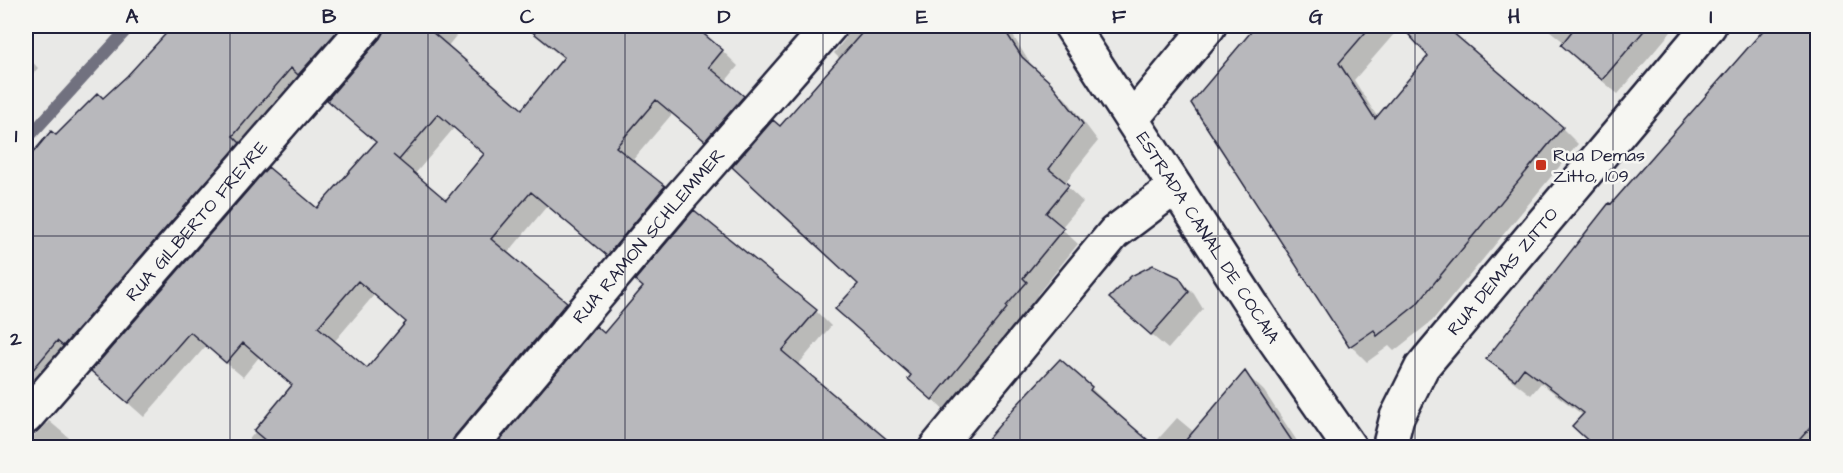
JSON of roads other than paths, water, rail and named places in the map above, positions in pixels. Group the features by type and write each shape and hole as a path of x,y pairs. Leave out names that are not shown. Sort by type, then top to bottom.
{"street":[{"name":"RUA GILBERTO FREYRE","path":"26,417 366,26"},
{"name":"RUA RAMON SCHLEMMER","path":"468,447 678,200 830,26"},
{"name":"ESTRADA CANAL DE COCAIA","path":"1071,26 1274,339 1350,447"},
{"path":"1132,119 1209,26"},
{"name":"RUA DEMAS ZITTO","path":"1389,447 1397,417 1422,367 1709,26"},
{"path":"936,447 1114,233 1175,187"}],"waterway":[{"path":"26,140 130,26"}],"place":[{"name":"Rua Demas Zitto, 109","path":"1541,165"}]}
